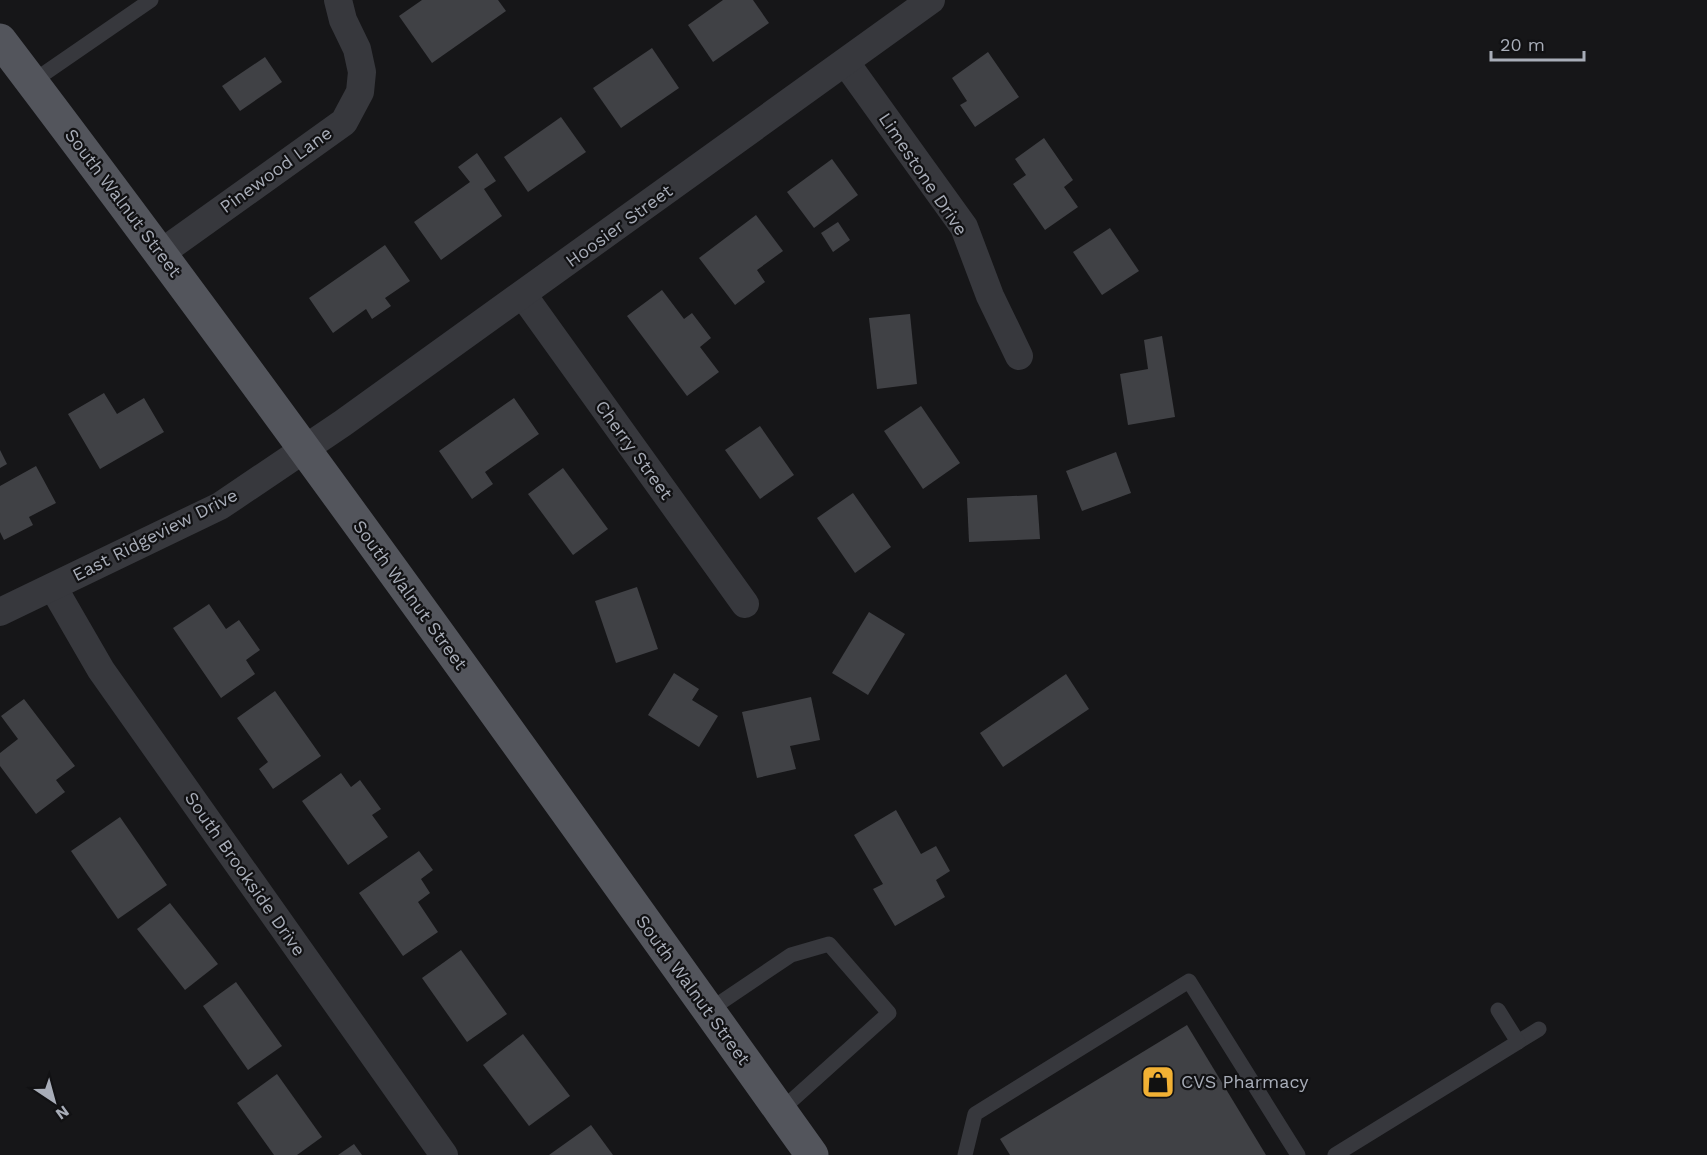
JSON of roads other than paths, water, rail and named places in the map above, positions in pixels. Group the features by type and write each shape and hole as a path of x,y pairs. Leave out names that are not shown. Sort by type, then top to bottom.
{"main road":[{"name":"South Walnut Street","path":"0,40 306,450 812,1155"}],"street":[{"name":"Pinewood Lane","path":"161,253 344,122 360,92 362,72 357,49 343,20 338,0"},
{"name":"Hoosier Street","path":"306,450 931,0"},
{"name":"Limestone Drive","path":"846,63 964,227 990,296 1019,356"},
{"name":"Cherry Street","path":"523,295 745,604"},
{"name":"East Ridgeview Drive","path":"0,612 220,506 306,450"},
{"name":"South Brookside Drive","path":"53,587 101,670 444,1155"}],"lane":[{"path":"32,82 152,0"},
{"path":"708,1011 791,955 829,944 889,1013 780,1111"},
{"path":"965,1155 975,1114 1189,981 1298,1155"},
{"path":"1498,1010 1518,1042"},
{"path":"1335,1155 1539,1029"}],"place":[{"name":"CVS Pharmacy","path":"1158,1082"}]}
